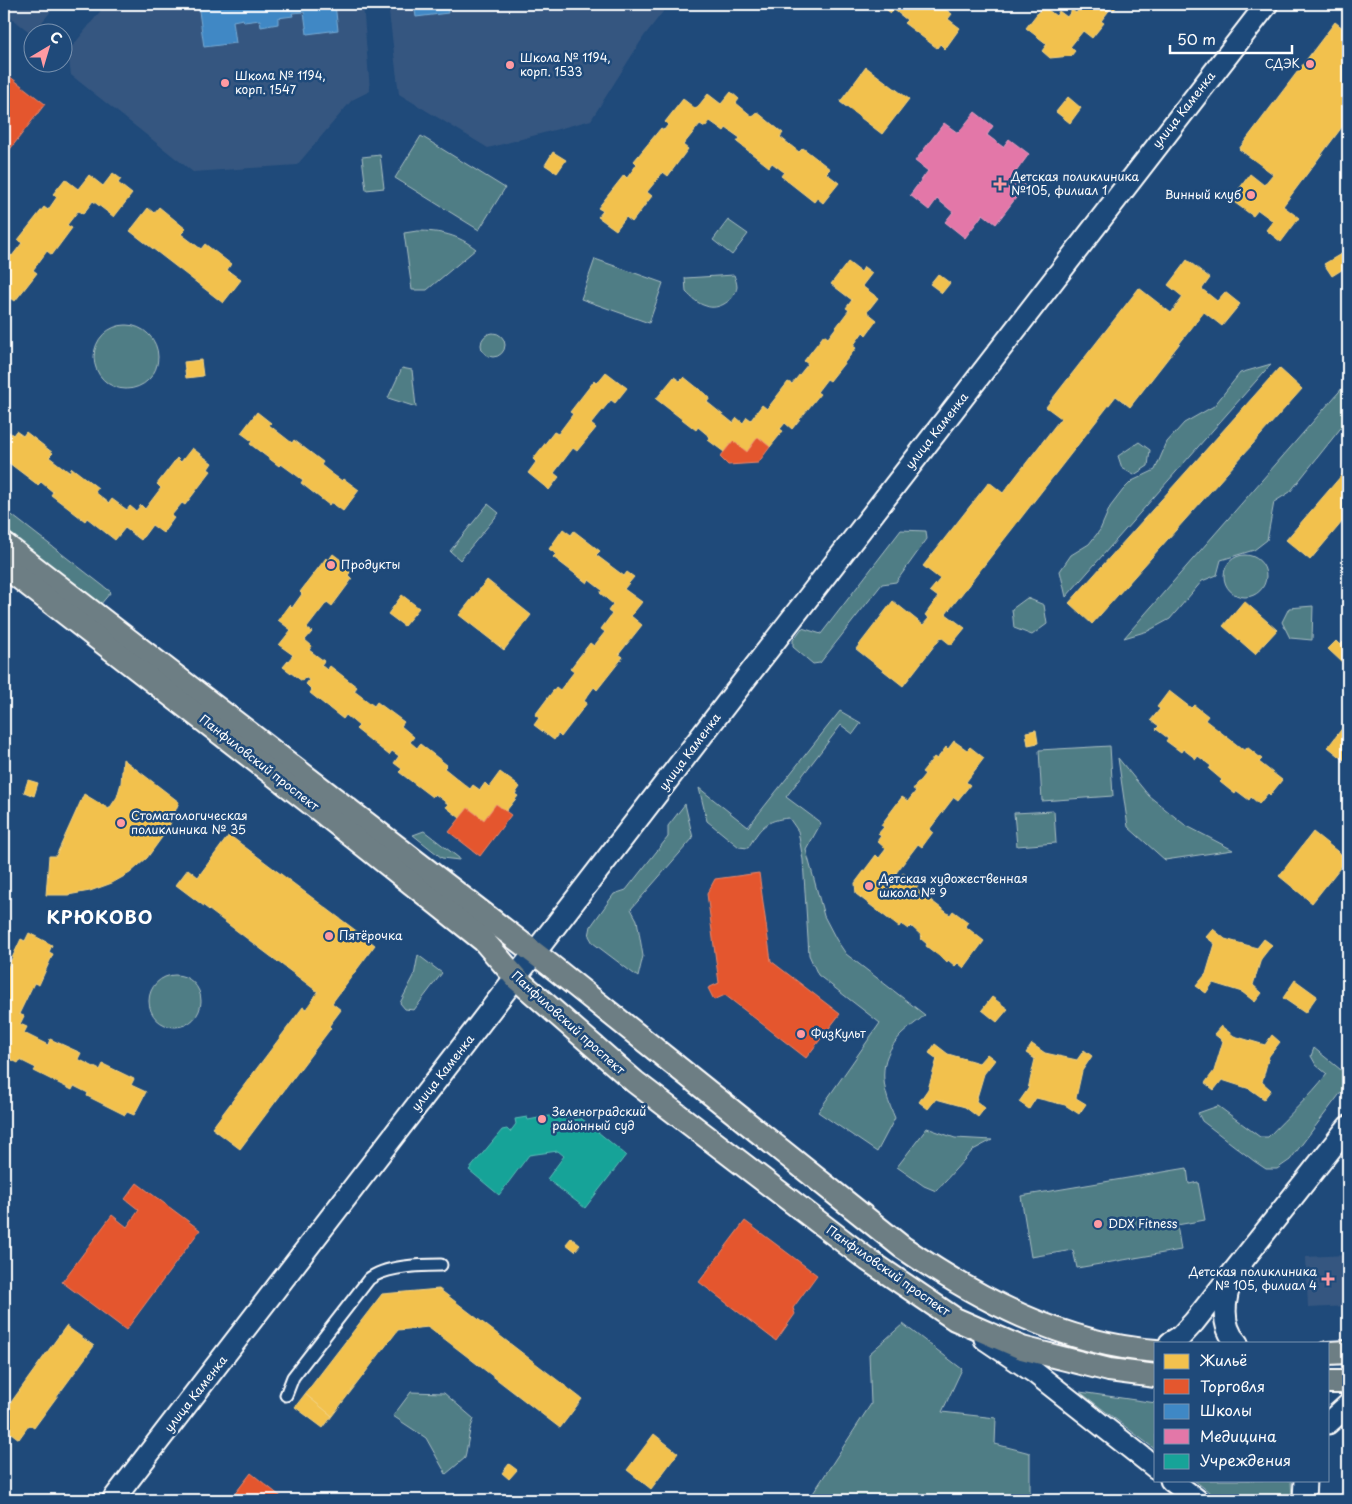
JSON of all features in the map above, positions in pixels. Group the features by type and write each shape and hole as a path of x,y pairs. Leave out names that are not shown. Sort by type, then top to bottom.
{"main road":[{"name":"улица Каменка","path":"113,1500 517,979 783,630 1267,4"},
{"name":"Панфиловский проспект","path":"4,544 334,821 484,941 517,979 634,1082 868,1260 956,1319 1022,1348 1109,1370 1154,1376"},
{"name":"Панфиловский проспект","path":"4,566 128,650 536,954 902,1246 930,1266 973,1291 1042,1325 1108,1344 1153,1350"},
{"path":"1172,1342 1182,1336 1348,1127"},
{"path":"1236,1342 1227,1328 1225,1310 1226,1292 1237,1266"},
{"path":"956,1319 1034,1372 1154,1466"},
{"path":"1330,1353 1348,1352"},
{"path":"1330,1382 1348,1382"},
{"path":"1330,1422 1348,1404"},
{"path":"1174,1482 1197,1500"},
{"path":"1304,1500 1305,1482"}],"street":[{"path":"286,1395 294,1377 369,1279 377,1272 426,1265 441,1265"}],"shaded area":[{"path":"4,4 57,4 42,22 22,22 22,26 4,12"},
{"name":"Школа № 1194, корп. 1547","path":"106,4 363,4 370,91 352,100 297,165 193,172 71,75 72,47"},
{"name":"Школа № 1194, корп. 1533","path":"388,4 669,4 644,36 591,120 488,148 399,94"},
{"name":"Детская поликлиника № 105, филиал 4","path":"1348,1255 1348,1306 1308,1308 1306,1257"}],"green space":[{"path":"421,136 505,188 479,230 395,178"},
{"path":"380,155 384,188 366,190 362,157"},
{"path":"728,220 748,234 732,255 713,240"},
{"path":"417,231 449,235 463,240 476,249 427,290 412,290 404,233"},
{"path":"595,259 663,283 649,323 581,299"},
{"path":"734,275 737,285 736,292 721,306 711,307 703,305 686,292 685,278"},
{"path":"120,325 132,325 149,334 156,345 158,357 156,369 149,380 132,389 120,389 108,384 99,375 94,363 94,351 99,339 108,330"},
{"path":"493,333 498,334 504,340 504,350 498,356 493,357 488,356 482,350 481,345 482,340 488,334"},
{"path":"1271,364 1066,597 1060,571 1071,555 1089,544 1100,530 1110,507 1123,490 1132,481 1155,470 1167,442 1184,423 1214,406 1240,373"},
{"path":"402,368 412,370 416,407 388,398"},
{"path":"1348,384 1348,419 1290,492 1274,502 1267,540 1254,550 1221,560 1217,575 1202,581 1170,619 1148,631 1124,638 1345,385"},
{"path":"1139,442 1150,450 1148,466 1134,475 1122,468 1118,456"},
{"path":"488,504 499,513 460,560 450,551"},
{"path":"4,509 111,592 100,605 4,539"},
{"path":"901,530 926,531 927,539 896,582 882,584 820,663 813,664 793,647 793,640 802,628 821,634"},
{"path":"1249,555 1257,558 1263,564 1266,576 1263,588 1257,594 1241,597 1233,594 1227,588 1224,572 1227,564 1233,558"},
{"path":"1027,598 1044,605 1047,624 1032,635 1014,628 1012,609"},
{"path":"1313,606 1312,640 1290,638 1282,622 1289,608"},
{"path":"840,711 861,723 853,734 841,725 786,797 821,823 806,850 824,916 836,939 846,954 925,1015 901,1035 888,1055 884,1075 885,1085 890,1107 895,1118 877,1152 818,1112 880,1023 818,975 809,955 803,860 798,831 789,818 781,819 764,826 748,848 739,847 707,821 699,788 748,827"},
{"path":"1110,746 1113,796 1042,801 1039,750"},
{"path":"1118,758 1149,796 1185,825 1233,850 1165,860 1128,827"},
{"path":"685,804 693,838 631,909 637,920 643,956 638,977 593,943 589,936 591,926 614,894 626,890 668,837 668,826"},
{"path":"1054,811 1056,843 1017,846 1014,813"},
{"path":"424,831 459,858 459,860 442,858 413,835"},
{"path":"418,955 442,973 414,1010 405,1009 400,1003 414,976"},
{"path":"175,975 185,977 193,983 199,991 201,1001 199,1011 193,1019 185,1025 175,1027 165,1025 157,1019 151,1011 149,1001 151,991 157,983 165,977"},
{"path":"1314,1048 1346,1074 1347,1082 1290,1160 1277,1169 1266,1169 1202,1121 1198,1113 1218,1106 1260,1137 1268,1137 1306,1099 1327,1074 1316,1065 1311,1056"},
{"path":"927,1128 955,1138 992,1140 973,1150 936,1191 924,1186 897,1167"},
{"path":"1187,1168 1189,1184 1198,1182 1205,1220 1177,1225 1181,1250 1077,1268 1073,1250 1031,1257 1021,1196"},
{"path":"903,1324 962,1369 942,1412 996,1418 995,1444 1030,1453 1030,1500 806,1500 810,1498 871,1404 869,1354"},
{"path":"411,1392 444,1393 474,1419 465,1458 446,1474 426,1438 393,1416"},
{"path":"1080,1392 1154,1403 1154,1448"},
{"path":"1196,1482 1291,1482 1292,1500 1219,1500"}],"building: Жильё":[{"path":"879,4 938,4 952,14 948,19 960,28 945,49 940,44 937,48 904,23 907,20 893,9 891,13"},
{"path":"1083,4 1118,4 1114,10 1111,8 1101,21 1104,23 1092,38 1083,31 1070,47 1075,51 1071,56 1050,58 1042,51 1047,44 1026,28 1043,6 1056,16 1059,11 1067,17 1072,10 1076,13"},
{"path":"1335,22 1348,32 1348,119 1283,206 1299,218 1281,242 1266,230 1273,221 1258,210 1253,216 1231,200 1250,174 1264,185 1273,174 1239,149"},
{"path":"866,67 909,99 882,134 840,102"},
{"path":"731,92 739,99 736,103 753,117 757,112 783,133 780,137 799,152 803,148 830,169 826,173 839,183 823,203 817,198 814,202 781,176 784,172 772,163 769,167 737,142 740,138 726,128 724,131 710,121 705,127 700,124 683,145 688,149 668,176 663,172 647,192 652,196 632,222 626,217 616,230 598,217 603,211 598,208 624,175 627,178 637,164 634,161 661,128 664,130 668,125 665,122 683,99 696,109 708,94 721,104"},
{"path":"1068,97 1081,108 1070,123 1056,112"},
{"path":"553,152 566,160 557,173 545,165"},
{"path":"113,173 121,179 118,183 132,194 114,217 93,201 83,214 78,211 67,225 72,228 52,255 47,251 33,270 37,273 15,301 11,298 4,307 4,258 8,253 12,256 22,243 18,240 44,207 48,210 57,197 53,194 65,179 78,189 89,175 103,186"},
{"path":"159,207 186,229 181,234 201,249 205,244 231,264 227,270 241,280 223,303 130,231 148,208 154,213"},
{"path":"1341,254 1348,266 1332,276 1324,264"},
{"path":"1187,260 1210,278 1202,289 1217,301 1225,292 1240,304 1222,326 1204,312 1130,407 1116,396 946,614 965,628 951,645 941,637 903,686 856,649 893,601 923,625 929,618 925,615 938,597 930,591 940,579 923,566 989,482 1003,493 1061,418 1046,407 1139,288 1171,313 1183,297 1168,285"},
{"path":"848,262 861,272 864,267 872,273 862,286 878,298 867,312 877,320 866,335 863,332 853,346 856,348 830,381 827,379 817,392 820,394 792,429 785,423 780,429 783,431 770,447 758,437 747,452 733,441 724,452 708,440 710,437 698,427 696,430 656,399 674,377 680,381 684,377 710,398 707,402 733,423 737,418 743,423 747,417 751,420 762,405 767,409 788,382 792,384 808,364 804,361 824,335 828,338 849,310 846,308 852,300 831,284"},
{"path":"938,274 950,283 942,293 930,284"},
{"path":"201,360 203,376 186,378 184,362"},
{"path":"1279,368 1302,389 1092,624 1069,603"},
{"path":"606,372 627,388 615,403 611,400 591,424 596,428 577,451 573,448 554,473 559,477 549,490 528,473 536,462 533,459 554,432 558,434 573,414 570,412 594,381 597,383"},
{"path":"257,412 271,423 269,425 292,443 294,440 323,462 321,465 331,473 342,481 344,479 359,490 343,511 331,502 329,505 301,483 303,480 281,464 279,466 250,444 252,441 241,433"},
{"path":"4,428 13,435 16,431 23,436 26,432 53,453 49,457 69,472 72,468 98,488 95,492 109,503 112,499 127,510 130,506 136,511 141,505 145,509 161,488 157,484 177,458 181,462 192,448 212,463 208,469 211,471 185,505 182,503 171,516 174,518 163,533 152,525 141,540 125,528 115,540 87,518 85,521 51,495 53,492 41,482 38,485 5,460 7,456 4,453"},
{"path":"1348,468 1348,515 1310,560 1286,540"},
{"path":"563,529 571,535 574,531 600,551 596,555 624,576 627,572 634,577 624,589 642,602 631,616 642,625 619,654 623,657 597,690 594,687 584,701 587,703 561,737 558,734 554,740 534,725 539,718 535,715 556,687 560,690 574,672 570,669 590,643 594,646 605,632 601,629 612,614 608,611 613,604 600,593 602,590 589,580 587,583 553,557 556,554 549,549"},
{"path":"333,554 353,569 348,575 352,579 332,606 327,602 307,628 312,632 305,640 312,646 309,650 324,661 321,665 327,670 330,666 357,687 354,691 374,706 377,702 404,722 401,726 414,737 410,742 417,748 420,744 447,765 444,768 470,789 473,785 480,790 485,783 489,787 500,772 520,787 515,794 518,796 506,811 496,804 484,820 468,808 460,818 446,807 448,804 435,794 432,797 399,772 402,769 394,763 399,756 392,751 389,755 356,729 359,726 346,715 343,719 310,693 312,690 306,684 309,680 305,677 302,681 283,667 293,655 279,645 291,630 278,620 289,605 292,608 302,594 300,592 326,558 328,561"},
{"path":"487,580 531,615 504,650 459,615"},
{"path":"402,595 419,608 404,626 388,614"},
{"path":"1244,601 1277,630 1255,654 1223,626"},
{"path":"1336,641 1340,645 1343,642 1348,647 1348,658 1343,663 1328,649"},
{"path":"1169,691 1191,708 1194,705 1208,716 1205,720 1245,751 1247,747 1262,759 1259,762 1282,780 1270,795 1268,793 1259,804 1251,797 1249,800 1237,791 1235,794 1220,782 1222,780 1209,769 1211,766 1198,756 1196,759 1183,749 1181,752 1166,741 1168,738 1156,729 1159,726 1151,720 1160,709 1157,707"},
{"path":"1348,723 1348,763 1328,747"},
{"path":"1036,730 1038,743 1028,745 1026,732"},
{"path":"954,741 967,750 970,747 984,758 966,782 970,785 958,800 954,797 929,830 933,832 922,847 918,844 896,873 901,876 903,873 919,885 916,889 950,915 953,911 968,922 965,926 984,941 964,968 958,963 955,966 948,960 947,962 926,946 927,944 920,938 922,936 911,926 908,929 901,924 899,927 856,894 855,883 876,855 879,858 886,849 877,841 881,836 878,834 884,827 881,825 902,797 908,801 916,791 913,789 925,774 922,772 934,757 937,759 946,747 948,749"},
{"name":"Стоматологическая поликлиника № 35","path":"123,759 179,802 168,829 147,858 130,873 112,883 90,891 68,895 46,895 49,856 56,856 84,794 109,809 117,797 121,783"},
{"path":"28,780 38,783 34,796 24,792"},
{"path":"1313,832 1347,859 1312,903 1279,876"},
{"path":"229,835 375,945 332,1003 341,1010 329,1026 331,1028 240,1149 212,1128 303,1007 306,1009 318,992 176,885 188,869 198,877"},
{"path":"1213,929 1225,939 1257,948 1264,939 1272,945 1261,959 1253,985 1262,993 1255,1002 1242,992 1213,983 1206,993 1196,986 1206,974 1215,944 1206,937"},
{"path":"29,933 52,945 49,952 53,954 39,985 34,983 19,1014 24,1016 20,1024 27,1027 24,1033 48,1045 50,1039 81,1053 78,1059 100,1070 103,1064 134,1079 131,1085 146,1092 134,1115 127,1112 125,1115 87,1096 88,1093 74,1086 72,1090 34,1071 36,1068 20,1060 18,1063 4,1056 10,1041 4,1038 4,985 7,979 4,978 4,975 21,939 25,941"},
{"path":"1295,980 1317,996 1305,1013 1283,998"},
{"path":"992,997 1008,1009 997,1022 982,1010"},
{"path":"1221,1026 1234,1036 1265,1045 1272,1035 1280,1042 1269,1056 1262,1082 1271,1090 1264,1099 1250,1089 1222,1080 1214,1090 1205,1083 1214,1071 1223,1041 1214,1034"},
{"path":"935,1044 948,1054 979,1063 987,1054 995,1060 984,1074 976,1101 985,1108 978,1117 965,1107 936,1099 928,1109 919,1102 928,1089 937,1059 929,1053"},
{"path":"1032,1044 1045,1053 1077,1060 1084,1050 1092,1056 1082,1071 1076,1098 1086,1104 1079,1114 1065,1105 1036,1098 1029,1109 1019,1102 1028,1089 1035,1059 1026,1053"},
{"path":"571,1238 580,1245 575,1251 566,1244"},
{"path":"439,1289 582,1399 560,1428 429,1327 398,1330 332,1416 305,1394 382,1294"},
{"path":"66,1326 94,1346 34,1428 29,1425 19,1439 11,1433 4,1443 4,1412"},
{"path":"305,1394 332,1416 323,1428 295,1407"},
{"path":"654,1434 678,1453 651,1489 627,1470"},
{"path":"509,1464 517,1470 509,1479 502,1473"}],"building: Торговля":[{"path":"4,72 45,104 4,157"},
{"path":"758,437 770,447 758,463 728,465 720,457 733,441 747,452"},
{"path":"496,804 511,815 480,856 449,832 468,808 484,820"},
{"path":"759,873 771,961 840,1014 806,1058 725,995 714,1000 708,988 719,983 707,894 715,879"},
{"path":"137,1183 200,1230 126,1330 62,1282 112,1215 127,1227 139,1210 125,1199"},
{"path":"745,1221 817,1275 793,1308 795,1314 776,1341 699,1282"},
{"path":"251,1473 285,1500 230,1500"}],"building: Школы":[{"path":"198,4 335,4 338,30 307,34 304,12 292,13 293,16 278,18 278,24 261,27 260,20 244,22 243,19 233,21 236,43 204,47"},
{"path":"414,4 447,4 448,13 416,17"}],"building: Медицина":[{"path":"975,112 993,126 987,135 1003,147 1009,139 1029,154 1013,176 1025,186 996,224 983,214 965,238 945,222 953,212 937,199 929,210 910,195 928,171 915,161 944,123 958,133"}],"building: Учреждения":[{"path":"565,1113 574,1120 581,1118 626,1155 585,1208 547,1179 564,1156 558,1151 529,1155 499,1195 469,1170 502,1130 507,1129 510,1132 516,1124 515,1119 527,1117 528,1120"}],"place":[{"name":"СДЭК","path":"1310,64"},
{"name":"Школа № 1194, корп. 1533","path":"510,65"},
{"name":"Школа № 1194, корп. 1547","path":"225,83"},
{"name":"Детская поликлиника №105, филиал 1","path":"1000,184"},
{"name":"Винный клуб","path":"1251,195"},
{"name":"Продукты","path":"331,565"},
{"name":"Стоматологическая поликлиника № 35","path":"121,823"},
{"name":"Детская художественная школа № 9","path":"869,886"},
{"name":"Пятёрочка","path":"329,936"},
{"name":"ФизКульт","path":"801,1034"},
{"name":"Зеленоградский районный суд","path":"542,1119"},
{"name":"DDX Fitness","path":"1098,1224"},
{"name":"Детская поликлиника № 105, филиал 4","path":"1328,1279"}],"district":[{"name":"КРЮКОВО","path":"100,918"}]}
